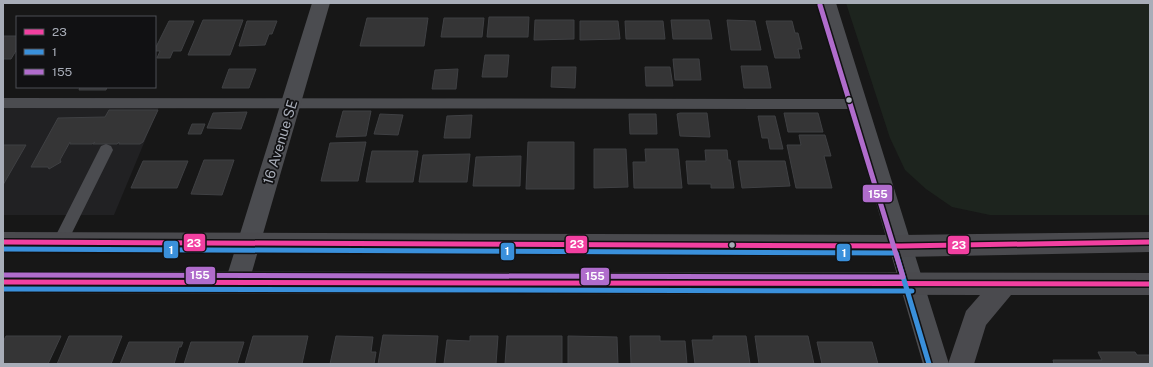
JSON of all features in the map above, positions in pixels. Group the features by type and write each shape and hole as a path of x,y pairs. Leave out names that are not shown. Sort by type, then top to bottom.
{"main road":[{"path":"3,242 901,246 1150,242"},
{"path":"3,282 1150,284"},
{"path":"961,364 975,319 1005,284"}],"street":[{"name":"16 Avenue SE","path":"237,282 322,3"},
{"path":"827,3 936,364"}],"lane":[{"path":"3,103 857,104"},
{"path":"60,242 106,150"}],"shaded area":[{"path":"846,3 1150,3 1150,215 990,215 952,207 926,189 905,170 890,138"},
{"path":"159,107 114,215 3,215 3,108"}],"building":[{"path":"489,17 529,17 528,37 487,37"},
{"path":"367,18 428,18 424,46 360,46"},
{"path":"444,18 484,18 482,37 441,37"},
{"path":"203,20 243,20 230,55 188,55"},
{"path":"535,20 574,20 574,39 534,40"},
{"path":"671,20 709,20 712,39 673,39"},
{"path":"727,20 755,21 761,50 731,50"},
{"path":"169,21 194,21 181,51 173,51 170,58 157,58 160,51 156,51 156,47"},
{"path":"247,21 277,21 272,34 269,34 265,45 239,46"},
{"path":"580,21 618,21 620,39 580,40"},
{"path":"625,21 663,21 665,39 626,39"},
{"path":"766,21 792,21 795,33 798,33 802,49 798,49 800,58 775,58"},
{"path":"3,36 16,36 16,51 11,59 3,59"},
{"path":"485,55 509,55 507,77 482,77"},
{"path":"673,59 699,59 701,80 675,80"},
{"path":"741,66 767,66 771,88 744,88"},
{"path":"552,67 576,67 575,88 551,87"},
{"path":"645,67 670,67 673,86 646,86"},
{"path":"229,69 256,69 249,88 222,88"},
{"path":"458,69 456,89 432,89 435,70"},
{"path":"80,88 107,88 106,90 79,90"},
{"path":"109,110 158,110 143,142 140,144 119,144 119,142 117,144 93,144 95,142 92,144 70,144 70,142 60,160 61,162 49,169 48,167 31,167 58,118 105,117"},
{"path":"343,111 371,111 366,136 336,137"},
{"path":"247,112 241,129 207,128 213,113"},
{"path":"707,113 710,137 680,136 677,114"},
{"path":"784,113 818,113 823,132 788,132"},
{"path":"380,114 403,115 398,135 374,134"},
{"path":"629,114 656,114 657,134 630,134"},
{"path":"472,115 470,138 444,138 447,116"},
{"path":"758,116 775,116 783,149 770,149 768,138 762,138"},
{"path":"192,124 205,124 201,134 188,134"},
{"path":"799,135 825,135 831,156 824,156 832,188 796,188 787,145 801,145"},
{"path":"366,142 358,181 321,181 330,143"},
{"path":"528,142 574,142 574,189 526,189"},
{"path":"3,145 26,145 3,185"},
{"path":"594,149 626,149 628,187 594,188"},
{"path":"645,149 678,149 682,188 634,188 633,162 646,162"},
{"path":"705,150 727,150 734,188 711,188 711,184 688,184 686,161 706,161"},
{"path":"372,151 418,151 413,182 366,182"},
{"path":"470,154 467,182 419,182 423,155"},
{"path":"521,156 520,186 473,186 476,157"},
{"path":"204,160 234,160 222,195 191,194"},
{"path":"143,161 188,161 177,188 131,188"},
{"path":"738,161 785,161 790,186 742,188"},
{"path":"383,335 438,336 435,364 378,364"},
{"path":"6,336 61,336 48,364 3,364 3,342"},
{"path":"69,336 122,336 111,364 57,364"},
{"path":"253,336 308,336 302,364 245,364"},
{"path":"336,336 373,337 371,352 376,352 374,364 330,364"},
{"path":"470,336 498,336 496,364 444,364 447,340 470,341"},
{"path":"507,336 562,336 562,364 505,364"},
{"path":"568,336 617,337 618,364 568,364"},
{"path":"630,336 660,336 660,341 685,341 687,364 631,364"},
{"path":"713,336 746,336 750,364 695,364 692,340 713,340"},
{"path":"755,336 808,336 814,364 759,364"},
{"path":"129,342 183,342 181,347 179,347 174,364 120,364"},
{"path":"191,342 244,342 237,364 184,364"},
{"path":"817,342 872,342 878,364 822,364"},
{"path":"1098,352 1135,352 1137,355 1150,355 1150,364 1054,364 1053,360 1102,360"}],"transit line":[{"name":"155","path":"3,275 903,277 820,5"},
{"name":"23","path":"3,242 901,246 1150,242"},
{"name":"1","path":"3,249 896,253 929,364"},
{"name":"23","path":"3,282 1150,284"},
{"name":"1","path":"3,289 912,291"}]}
